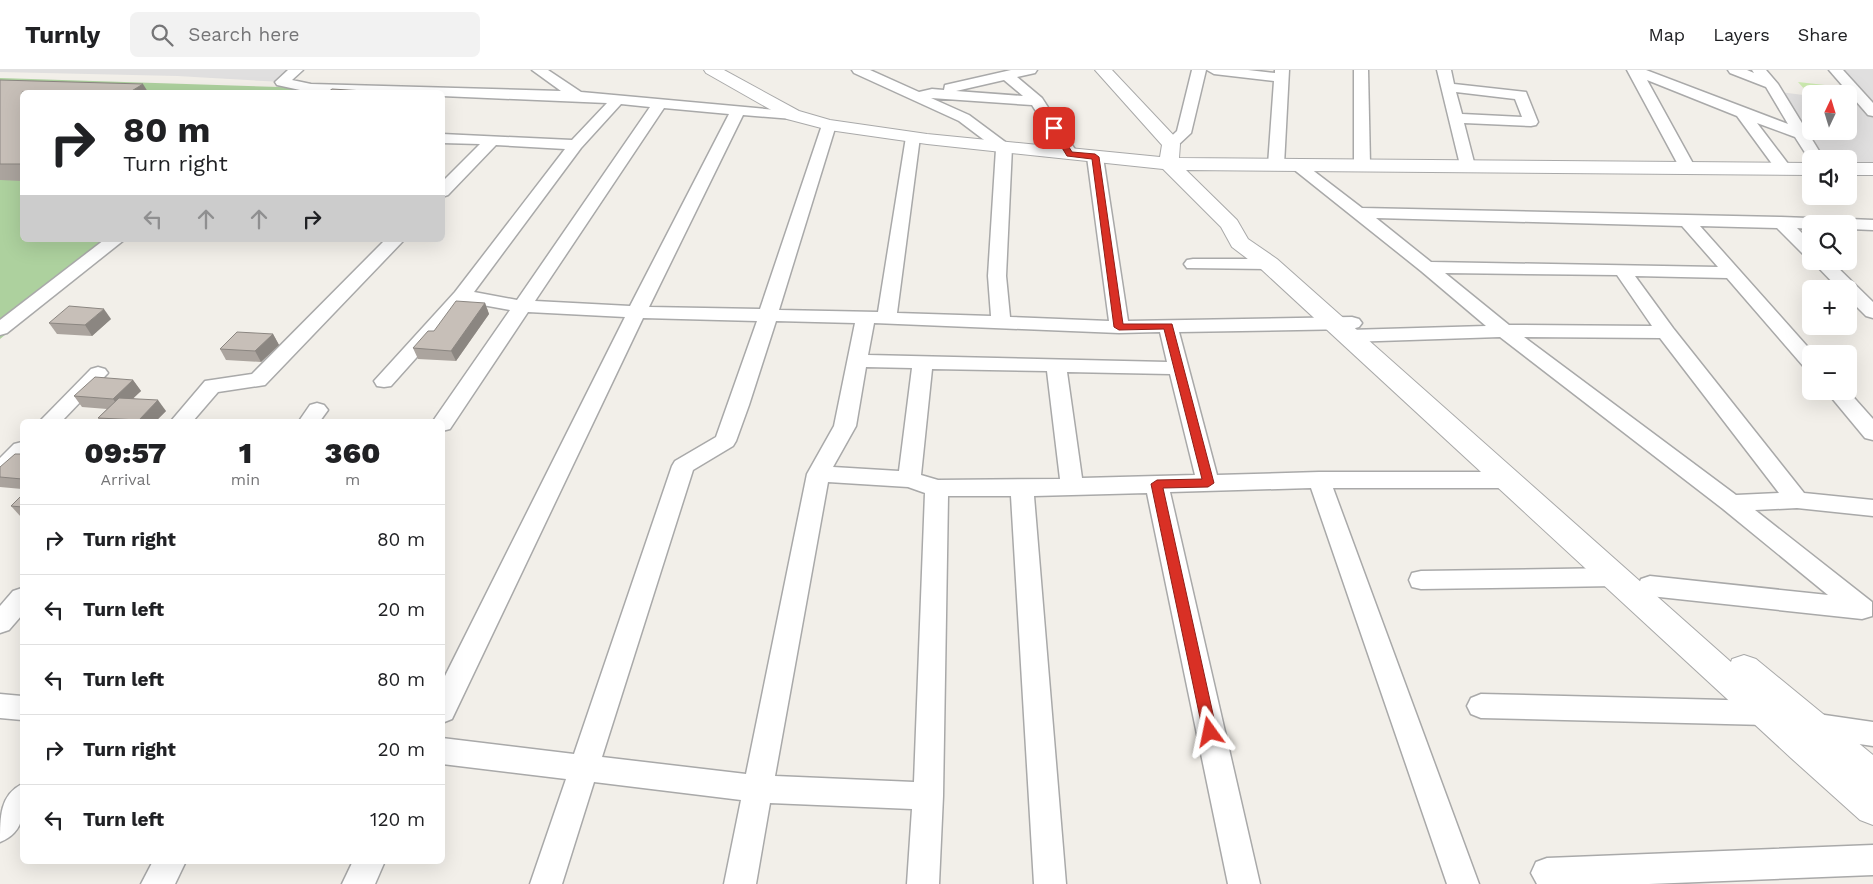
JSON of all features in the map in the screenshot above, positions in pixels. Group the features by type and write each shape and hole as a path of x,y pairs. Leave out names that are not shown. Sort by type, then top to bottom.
{"street":[{"path":"296,70 282,82 308,90"},
{"path":"539,70 577,96"},
{"path":"695,70 736,98 754,104 772,105"},
{"path":"712,70 793,115 829,125 913,137 1095,157 1170,154 1276,165 1802,169"},
{"path":"859,70 964,118 1004,147"},
{"path":"916,97 1030,70"},
{"path":"1103,70 1170,154 1230,224 1239,243 1279,262 1509,480 1650,586 1873,777"},
{"path":"1170,154 1184,133 1199,70"},
{"path":"1214,70 1281,74 1276,165"},
{"path":"1360,70 1362,165"},
{"path":"1444,70 1467,166"},
{"path":"1634,70 1742,113 1802,134"},
{"path":"1634,70 1688,169"},
{"path":"1734,70 1771,84"},
{"path":"1759,70 1771,84 1802,134"},
{"path":"1836,70 1873,112"},
{"path":"1007,75 1037,101 1070,154"},
{"path":"1448,86 1521,94 1531,122 1455,118"},
{"path":"445,93 577,96 793,115"},
{"path":"932,93 1037,101"},
{"path":"384,381 462,296 576,145 617,100"},
{"path":"445,420 660,103"},
{"path":"445,705 636,312 738,110"},
{"path":"1742,113 1784,170"},
{"path":"546,884 683,466 725,441 768,316 829,125"},
{"path":"887,318 913,137"},
{"path":"445,138 576,145"},
{"path":"445,189 492,141"},
{"path":"1001,322 998,276 1004,147"},
{"path":"1095,157 1119,327"},
{"path":"1297,165 1428,267 1504,332 1731,503 1868,610"},
{"path":"1857,169 1873,168"},
{"path":"1358,213 1802,223"},
{"path":"1687,221 1802,353"},
{"path":"1781,222 1802,243"},
{"path":"1857,224 1873,225"},
{"path":"0,329 113,242"},
{"path":"183,419 212,386 258,380 393,242"},
{"path":"1193,264 1279,262"},
{"path":"1428,267 1732,273"},
{"path":"1622,270 1666,332 1796,500"},
{"path":"1830,270 1873,312"},
{"path":"462,296 522,306 636,312 887,318 1119,327 1666,332"},
{"path":"740,884 818,474 845,426 859,361 865,318"},
{"path":"1168,326 1208,483"},
{"path":"1350,329 1583,536 1616,577 1873,808"},
{"path":"859,361 1180,368"},
{"path":"909,479 923,363"},
{"path":"1056,364 1072,487"},
{"path":"52,419 98,373"},
{"path":"1844,400 1873,433"},
{"path":"0,472 20,451"},
{"path":"818,474 909,479 937,488 1072,487 1319,480 1509,480"},
{"path":"1319,480 1462,884"},
{"path":"1157,484 1244,884"},
{"path":"923,884 928,796 937,488"},
{"path":"1022,488 1050,884"},
{"path":"1731,503 1796,500 1873,508"},
{"path":"1422,580 1616,577"},
{"path":"1650,586 1868,610"},
{"path":"0,624 20,600"},
{"path":"0,706 20,708"},
{"path":"1481,706 1766,713"},
{"path":"1810,725 1873,734"},
{"path":"445,751 758,789 928,796"},
{"path":"0,828 20,801"},
{"path":"1546,873 1873,860"},
{"path":"157,884 170,864"},
{"path":"358,884 368,864"}],"shaded area":[{"path":"0,70 296,70 282,82 177,76 0,72"},
{"path":"1840,70 1873,70 1873,107 1858,90 1858,85 1853,85"},
{"path":"1780,92 1802,95 1802,130"},
{"path":"1858,102 1861,102 1873,116 1873,167 1857,167 1857,150 1814,150 1808,140 1858,140"}],"green space":[{"path":"0,78 311,88 308,90 20,90 20,242 120,242 0,339"},
{"path":"1798,82 1825,85 1802,85"}],"building":[{"path":"0,80 143,84 133,90 20,90 20,164 0,164"},
{"path":"456,301 485,303 451,351 413,348 428,331 434,331"},
{"path":"69,306 104,309 85,325 49,323"},
{"path":"237,332 273,334 255,351 220,349"},
{"path":"95,377 133,380 113,399 74,396"},
{"path":"119,398 158,400 140,419 98,418"},
{"path":"15,454 20,454 20,479 0,477 0,467"},
{"path":"20,497 20,507 11,506"}],"route":[{"path":"1054,128 1070,154 1095,157 1119,327 1168,326 1180,368 1208,483 1157,484 1210,732"}]}
